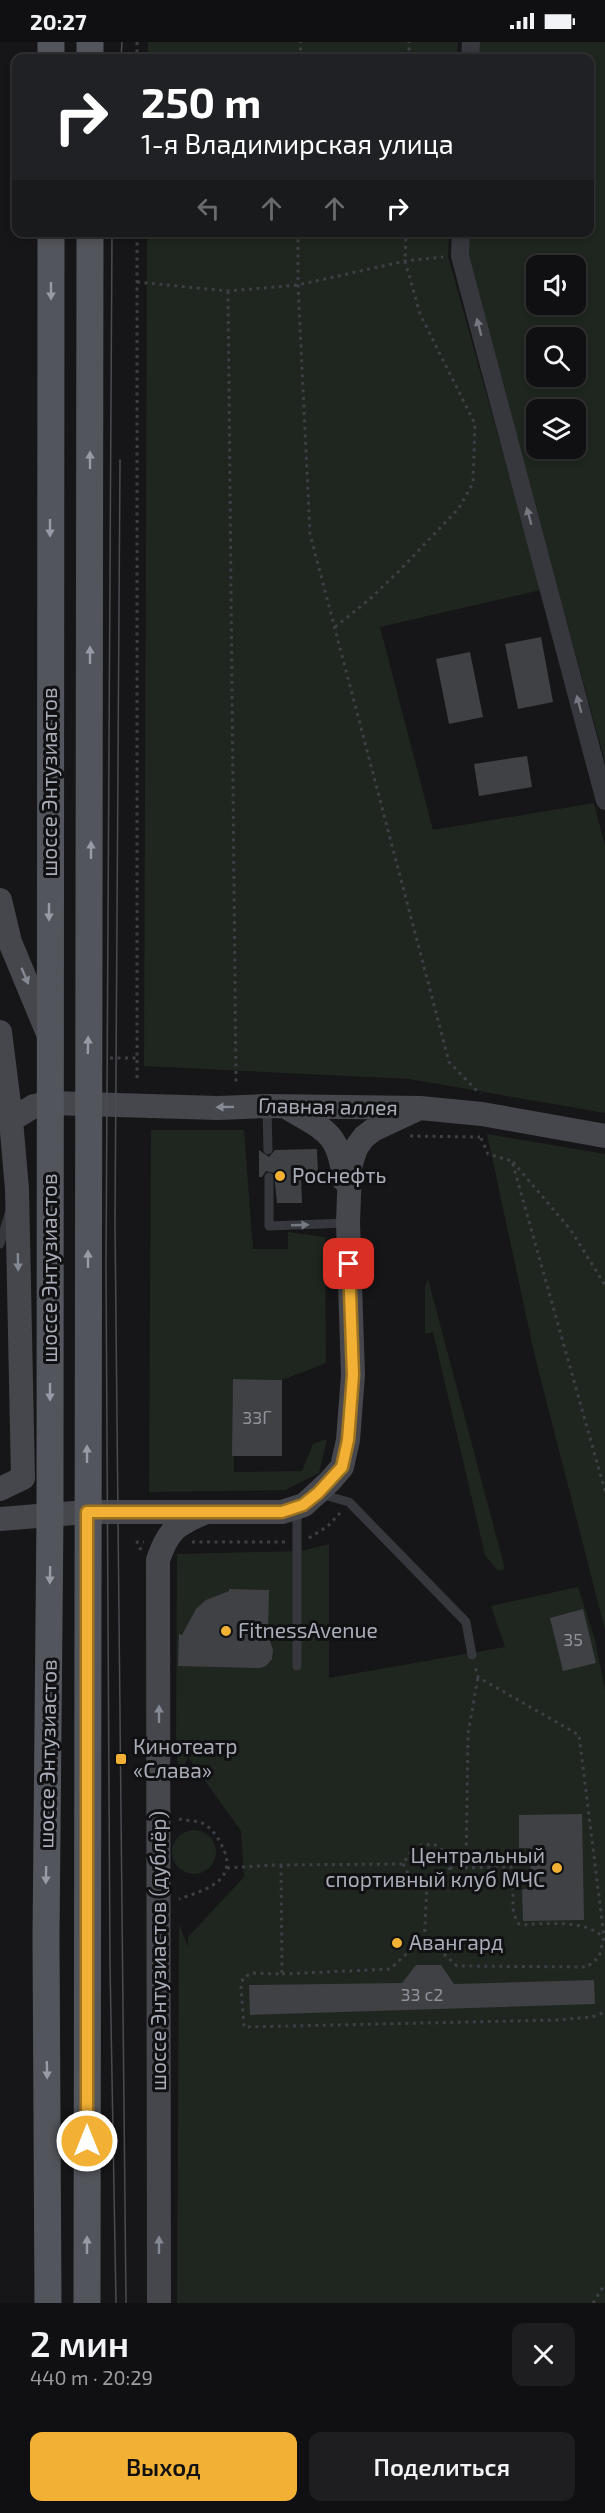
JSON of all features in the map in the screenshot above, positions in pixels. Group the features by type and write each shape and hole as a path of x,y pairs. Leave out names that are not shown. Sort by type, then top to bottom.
{"main road":[{"name":"шоссе Энтузиастов","path":"48,2303 46,1937 50,1516 36,1477 50,1103 51,237"},
{"name":"шоссе Энтузиастов","path":"87,2303 88,1103 91,867 90,237"},
{"path":"0,900 10,942 49,1038"},
{"path":"0,1032 6,1115 17,1189 36,1477 0,1489"},
{"path":"6,1115 50,1103"},
{"name":"Главная аллея","path":"50,1103 218,1108 275,1106 420,1108 482,1114 605,1136"},
{"path":"0,1519 87,1512 282,1512 303,1505 318,1493 342,1467 348,1440 353,1375 348,1223 342,1162 332,1136 275,1106"},
{"path":"348,1223 350,1167 360,1143 364,1137 385,1122 420,1108"},
{"name":"шоссе Энтузиастов (дублёр)","path":"159,2303 158,1560 169,1534 181,1522 204,1513"}],"street":[{"path":"461,237 460,256 555,631 584,741 605,801"}],"lane":[{"path":"268,1150 275,1106"},
{"path":"269,1177 269,1226 348,1223"},
{"path":"0,1244 17,1189"},
{"path":"318,1493 349,1503 466,1622 472,1656"},
{"path":"297,1507 297,1666"}],"path":[{"path":"137,237 137,1078"},
{"path":"298,237 298,285 310,534 449,1062 484,1098"},
{"path":"334,627 370,599 400,570 459,508 473,483 475,424 420,314 405,261 406,237"},
{"path":"137,282 228,291 298,285 405,261 460,256"},
{"path":"228,291 236,1084"},
{"path":"102,1059 137,1058"},
{"path":"480,1127 480,1137 488,1154 512,1161 570,1229 605,1285"},
{"path":"512,1161 605,1491"},
{"path":"466,1868 468,1734 478,1677 472,1656"},
{"path":"478,1677 579,1735 604,1938 599,1956 587,1967 457,1966 437,1948 413,1948 390,1969 282,1974 252,1973 243,1978 240,1987 244,2027 557,2020 592,2017 605,2012"},
{"path":"175,1901 207,1890 222,1880 227,1868 222,1845 212,1830 202,1823 177,1818"},
{"path":"450,1868 446,1853 434,1844 414,1846 404,1864 408,1876 422,1884 436,1882 450,1868 513,1867 513,1909 517,1923 584,1927 595,1929 604,1938"},
{"path":"227,1868 404,1864"},
{"path":"281,1865 282,1974"},
{"path":"424,1948 427,1883"},
{"path":"593,2303 605,2284"}],"shaded area":[{"path":"148,42 458,42 457,54 148,54"},
{"path":"477,42 605,42 605,762 467,256 468,237 594,237 594,54 476,54"},
{"path":"147,237 449,237 448,256 541,590 380,627 433,830 594,803 605,846 605,1113 409,1079 144,1066"},
{"path":"151,1130 244,1130 253,1249 288,1249 288,1232 325,1237 326,1363 282,1380 233,1379 234,1472 302,1471 313,1444 327,1439 319,1473 285,1490 149,1492"},
{"path":"487,1134 605,1154 605,1630 535,1357"},
{"path":"428,1279 505,1569 498,1571 485,1555 433,1332 425,1334 425,1286"},
{"name":"Авангард","path":"329,1544 329,1678 505,1647 491,1606 578,1587 595,1640 605,1690 605,2303 177,2303 179,1924 188,1947 188,1937 244,1877 241,1831 188,1757 179,1777 176,1744 177,1554 302,1551"},
{"path":"194,1830 210,1836 216,1852 210,1868 194,1874 178,1868 172,1852 178,1836"}],"building":[{"path":"541,637 553,702 518,709 505,644"},
{"path":"470,652 483,717 449,724 436,659"},
{"path":"527,756 532,787 479,796 474,764"},
{"name":"Роснефть","path":"317,1149 318,1175 301,1176 302,1203 277,1203 274,1173 266,1171 262,1177 259,1177 259,1150 269,1157 275,1150"},
{"path":"233,1379 282,1380 282,1456 232,1456"},
{"name":"FitnessAvenue","path":"229,1589 269,1590 268,1635 273,1650 272,1659 266,1666 260,1668 178,1666 179,1634 182,1635 196,1609 206,1600 229,1591"},
{"path":"583,1609 596,1663 563,1671 550,1618"},
{"name":"Центральный спортивный клуб МЧС","path":"582,1814 584,1920 523,1921 522,1890 531,1887 530,1848 519,1848 519,1815"},
{"path":"416,1965 441,1965 454,1984 594,1980 595,2004 250,2015 249,1985 402,1983"}],"tram line":[{"path":"121,54 122,42"},
{"path":"112,237 106,1265 110,1964 116,2303"},
{"path":"120,460 115,1223 126,2303"}],"place":[{"name":"Роснефть","path":"280,1176"},
{"name":"FitnessAvenue","path":"226,1631"},
{"name":"Кинотеатр «Слава»","path":"121,1759"},
{"name":"Центральный спортивный клуб МЧС","path":"557,1868"},
{"name":"Авангард","path":"397,1943"}],"route":[{"path":"87,2141 87,1512 282,1512 303,1505 318,1493 342,1467 348,1440 353,1375 349,1264"}]}
